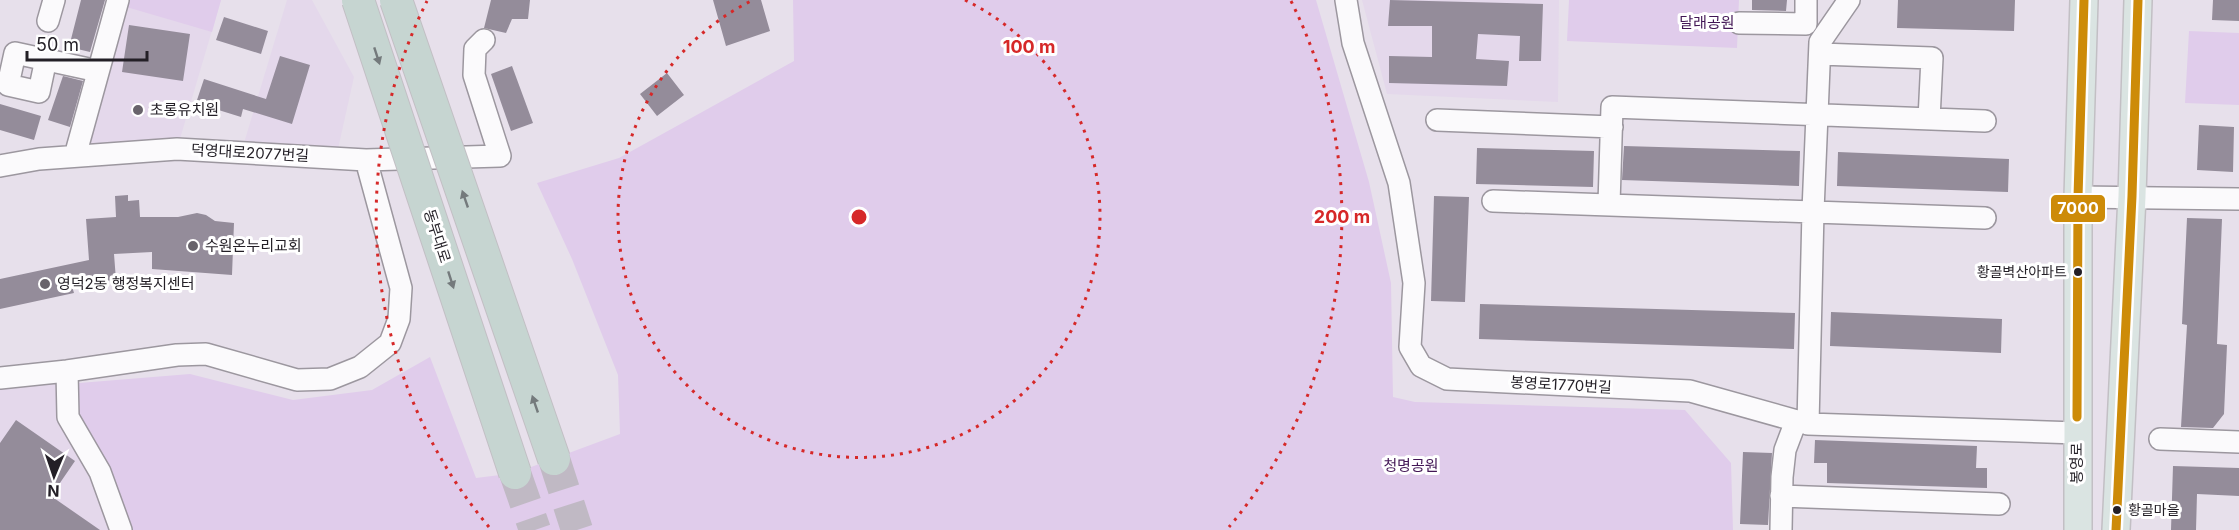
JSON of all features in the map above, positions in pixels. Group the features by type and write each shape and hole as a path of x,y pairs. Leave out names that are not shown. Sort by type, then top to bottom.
{"highway":[{"name":"동부대로","path":"358,0 515,473"},
{"path":"396,0 554,459"}],"main road":[{"name":"봉영로","path":"2072,526 2077,434 2078,197 2084,0"},
{"path":"2116,530 2132,196 2138,0"}],"street":[{"path":"48,21 54,0"},
{"path":"75,156 118,0"},
{"name":"봉영로1770번길","path":"1346,0 1353,43 1398,183 1414,283 1410,347 1422,366 1447,379 1690,391 1802,422 2077,434"},
{"path":"1738,23 1806,24 1806,0"},
{"path":"1780,530 1785,450 1802,422 1820,42 1849,0"},
{"name":"덕영대로2077번길","path":"0,166 39,159 177,150 366,160 500,156 474,75 475,49 484,40"},
{"path":"1820,54 1932,58 1929,119"},
{"path":"46,59 98,71"},
{"path":"1610,204 1612,107 1985,121"},
{"path":"1437,120 1612,127"},
{"path":"0,378 177,355 206,354 297,380 330,379 360,367 390,343 399,319 401,288 366,160"},
{"path":"2078,197 2239,199"},
{"path":"1493,201 1985,218"},
{"path":"67,371 68,417 100,472 121,530"},
{"path":"2160,439 2239,442"},
{"path":"1781,496 1999,504"}],"shaded area":[{"name":"초롱유치원","path":"118,0 221,0 177,149 75,156"},
{"path":"287,0 312,0 354,77 336,158 241,153"},
{"path":"1362,0 1559,0 1558,102 1387,94"},
{"path":"67,371 121,530 0,530 0,378"}],"green space":[{"path":"124,0 221,0 212,32 123,6"},
{"name":"청명공원","path":"793,0 1316,0 1369,182 1391,283 1393,397 1415,402 1685,410 1731,463 1733,530 121,530 67,384 190,374 293,400 372,390 430,357 476,478 515,473 620,434 618,375 572,259 537,183 619,158 794,61"},
{"name":"달래공원","path":"1569,0 1739,0 1737,48 1567,41"},
{"path":"2189,31 2239,33 2239,105 2185,103"}],"building":[{"path":"81,0 105,0 90,52 69,47"},
{"path":"491,0 530,0 528,19 512,19 506,33 484,28"},
{"path":"713,0 761,0 770,31 726,46"},
{"path":"1390,0 1543,4 1541,61 1519,61 1520,36 1478,34 1476,59 1509,61 1507,86 1389,83 1389,56 1432,57 1432,26 1388,26"},
{"path":"1752,0 1787,0 1786,11 1752,10"},
{"path":"1898,0 2015,0 2014,31 1897,28"},
{"path":"2213,0 2239,0 2239,21 2212,20"},
{"path":"224,17 268,31 261,54 216,40"},
{"path":"129,25 190,34 183,81 122,72"},
{"path":"280,56 310,65 292,124 243,109 241,117 196,103 204,79 266,99"},
{"path":"512,66 533,123 511,131 491,74"},
{"path":"667,73 684,95 657,116 640,94"},
{"path":"63,76 83,81 70,127 48,120"},
{"path":"0,104 41,116 34,140 0,130"},
{"path":"2199,125 2234,127 2233,172 2197,170"},
{"path":"1624,146 1800,151 1799,186 1622,180"},
{"path":"1477,148 1594,151 1593,187 1476,184"},
{"path":"1838,152 2009,159 2008,192 1837,186"},
{"path":"128,195 128,201 139,200 140,217 178,217 197,213 206,215 215,221 234,223 232,275 152,269 152,252 114,254 116,280 71,283 74,293 0,309 0,279 89,260 86,219 116,217 115,196"},
{"path":"1434,196 1469,197 1465,302 1431,301"},
{"path":"2187,218 2222,219 2217,344 2227,345 2224,414 2213,428 2181,427 2187,325 2182,324"},
{"path":"1480,304 1795,313 1794,349 1479,339"},
{"path":"1831,312 2002,319 2001,353 1830,346"},
{"path":"16,420 75,461 51,496 100,530 0,530 0,443"},
{"path":"1815,440 1977,446 1976,468 1987,468 1987,488 1827,483 1827,463 1814,463"},
{"path":"1743,452 1772,453 1768,525 1740,524"},
{"path":"2173,466 2239,468 2239,496 2197,494 2196,530 2171,530"}],"tunnel":[{"path":"554,459 577,530"},
{"path":"515,473 535,530"}],"transit line":[{"name":"7000","path":"2077,417 2078,197 2084,0"},
{"name":"7000","path":"2116,530 2132,196 2138,0"}],"place":[{"name":"초롱유치원","path":"138,110"},
{"name":"수원온누리교회","path":"193,246"},
{"name":"황골벽산아파트","path":"2078,272"},
{"name":"영덕2동 행정복지센터","path":"45,284"},
{"name":"황골마을","path":"2117,510"}]}
